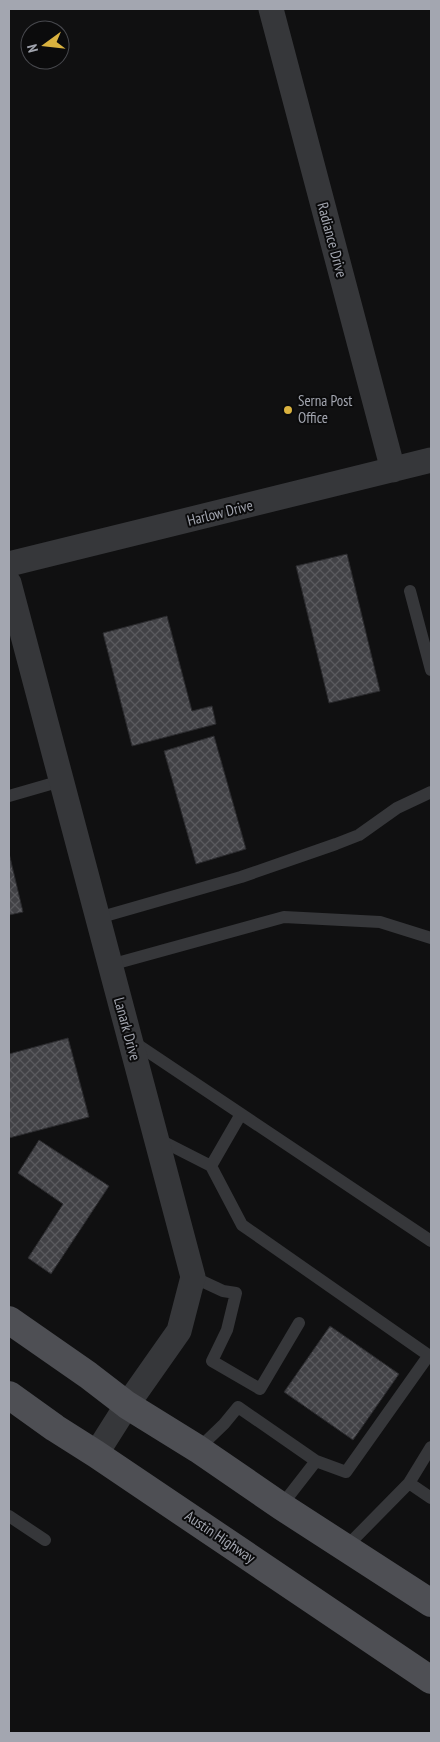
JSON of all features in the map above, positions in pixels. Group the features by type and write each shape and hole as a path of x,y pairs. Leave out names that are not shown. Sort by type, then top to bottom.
{"main road":[{"path":"9,1320 88,1375 127,1405 198,1449 281,1506 431,1603"},
{"name":"Austin Highway","path":"9,1394 55,1428 431,1680"}],"street":[{"name":"Radiance Drive","path":"271,9 393,470"},
{"name":"Harlow Drive","path":"9,564 431,460"},
{"name":"Lanark Drive","path":"9,583 193,1277 179,1331 127,1405 96,1454"}],"lane":[{"path":"410,591 431,670"},
{"path":"9,796 61,781"},
{"path":"98,918 241,877 336,844 359,835 397,808 431,792"},
{"path":"110,965 284,917 380,922 431,938"},
{"path":"130,1040 431,1241"},
{"path":"211,1166 241,1114"},
{"path":"157,1139 211,1166 242,1225 430,1356 346,1472 316,1461 238,1407 224,1424 198,1449"},
{"path":"193,1277 223,1291 236,1293 227,1330 212,1361 260,1389 300,1324"},
{"path":"346,1547 409,1483 431,1447"},
{"path":"281,1506 316,1461"},
{"path":"409,1483 431,1498"},
{"path":"9,1516 45,1540"}],"building":[{"path":"347,554 380,691 329,703 296,566"},
{"path":"167,616 192,711 212,706 216,724 132,746 103,633"},
{"path":"214,736 246,849 196,864 164,751"},
{"path":"9,853 23,912 9,915"},
{"path":"68,1038 89,1117 9,1138 9,1054"},
{"path":"39,1140 109,1186 51,1274 28,1258 63,1204 18,1173"},
{"path":"330,1326 399,1374 353,1440 284,1392"}],"place":[{"name":"Serna Post Office","path":"288,410"}]}
